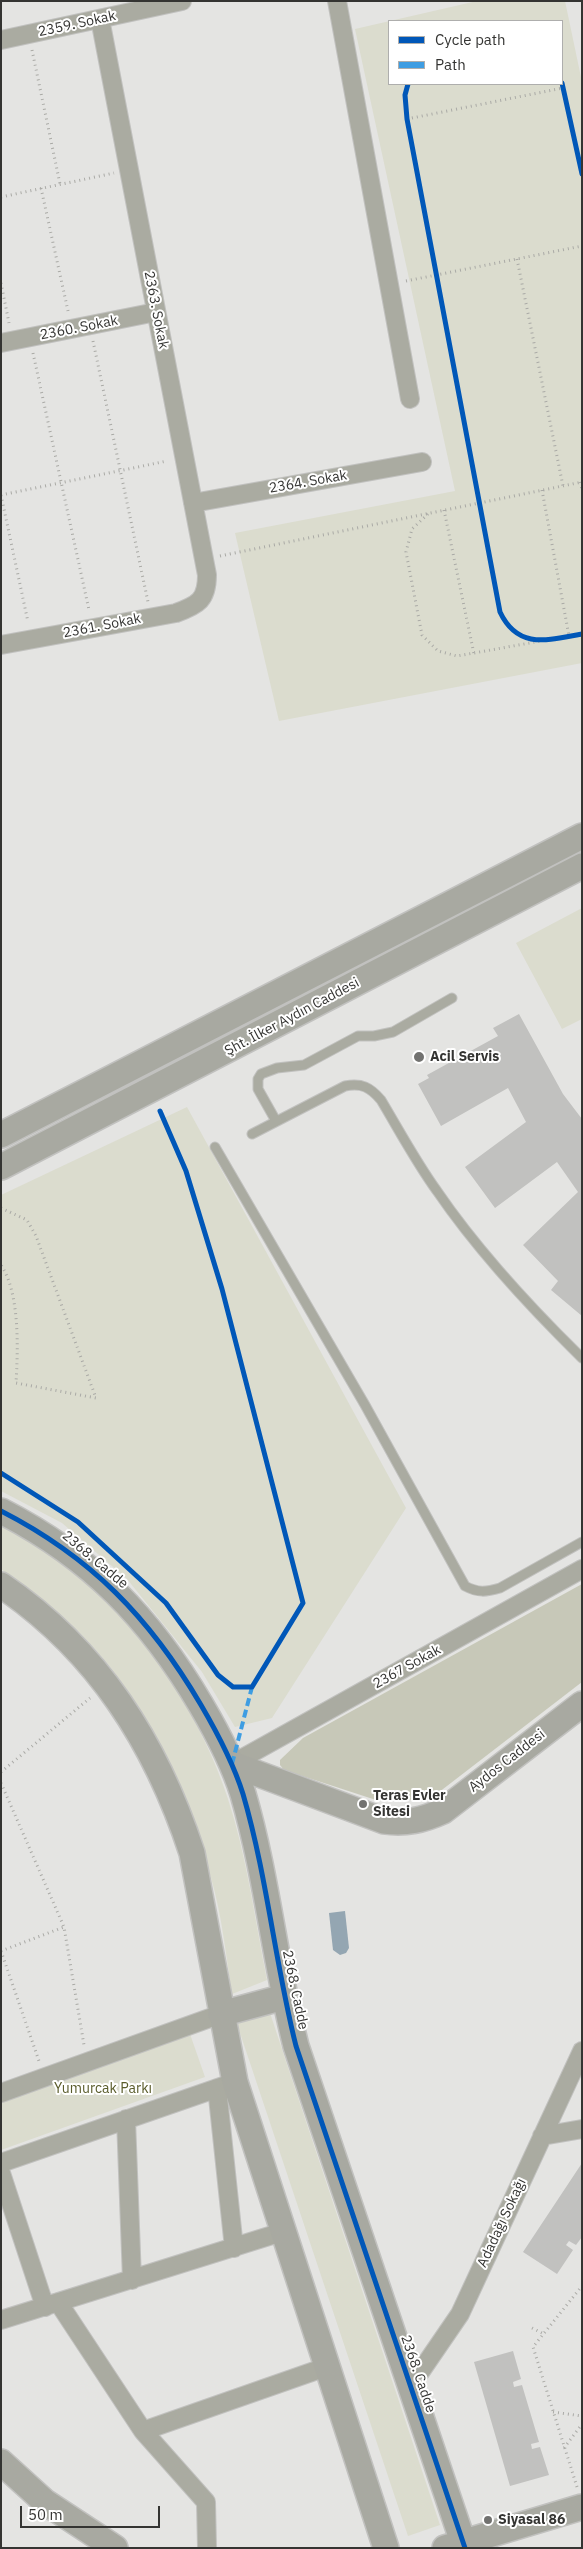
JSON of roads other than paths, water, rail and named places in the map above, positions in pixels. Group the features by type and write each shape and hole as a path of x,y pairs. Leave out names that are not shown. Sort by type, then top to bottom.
{"street":[{"name":"2359. Sokak","path":"1,40 182,1"},
{"path":"336,1 410,399"},
{"name":"2363. Sokak","path":"100,19 204,560 207,588 201,601"},
{"name":"2360. Sokak","path":"14,341 156,312"},
{"name":"2364. Sokak","path":"194,503 422,462"},
{"name":"2361. Sokak","path":"1,645 151,617 190,608 201,601"},
{"name":"Şht. İlker Aydın Caddesi","path":"1,1135 582,836"},
{"name":"Şht. İlker Aydın Caddesi","path":"1,1167 582,866"},
{"path":"408,925 420,950"},
{"name":"2368. Cadde","path":"1,1510 52,1539 92,1569 121,1595 151,1629 183,1675 215,1729 232,1764 243,1793 255,1844 284,1997 310,2094 410,2387 458,2546"},
{"name":"2367 Sokak","path":"232,1764 582,1570"},
{"path":"5,1593 67,1640 107,1683 149,1751 183,1824 192,1854 221,2014 234,2248"},
{"name":"Aydos Caddesi","path":"232,1764 384,1821 411,1822 428,1818 443,1810 582,1704"},
{"path":"1,2094 221,2014 284,1997"},
{"name":"Adadağı Sokağı","path":"410,2387 460,2314 582,2051"},
{"path":"1,2163 226,2085"},
{"path":"226,2085 282,2232 386,2548"},
{"path":"126,2119 132,2280"},
{"path":"542,2136 582,2129"},
{"path":"1,2173 52,2304 143,2431 206,2502 207,2548"},
{"path":"1,2320 282,2232"},
{"path":"143,2431 326,2366"},
{"path":"1,2462 45,2502 115,2548"},
{"path":"458,2546 580,2500"}],"lane":[{"path":"276,1122 258,1089 258,1079 261,1074 277,1068 304,1065 358,1036 374,1036 394,1032 452,998"},
{"path":"252,1134 345,1086 357,1084 372,1090 381,1100 436,1190 457,1219 520,1294 582,1358"},
{"path":"215,1147 365,1405 465,1586 476,1592 486,1592 500,1588 582,1542"}],"water":[{"path":"345,1911 349,1948 346,1953 340,1955 333,1950 329,1913"}],"place":[{"name":"Acil Servis","path":"419,1057"},
{"name":"Teras Evler Sitesi","path":"363,1804"},
{"name":"Siyasal 86","path":"488,2520"}],"park label":[{"name":"Yumurcak Parkı","path":"103,2089"}]}
